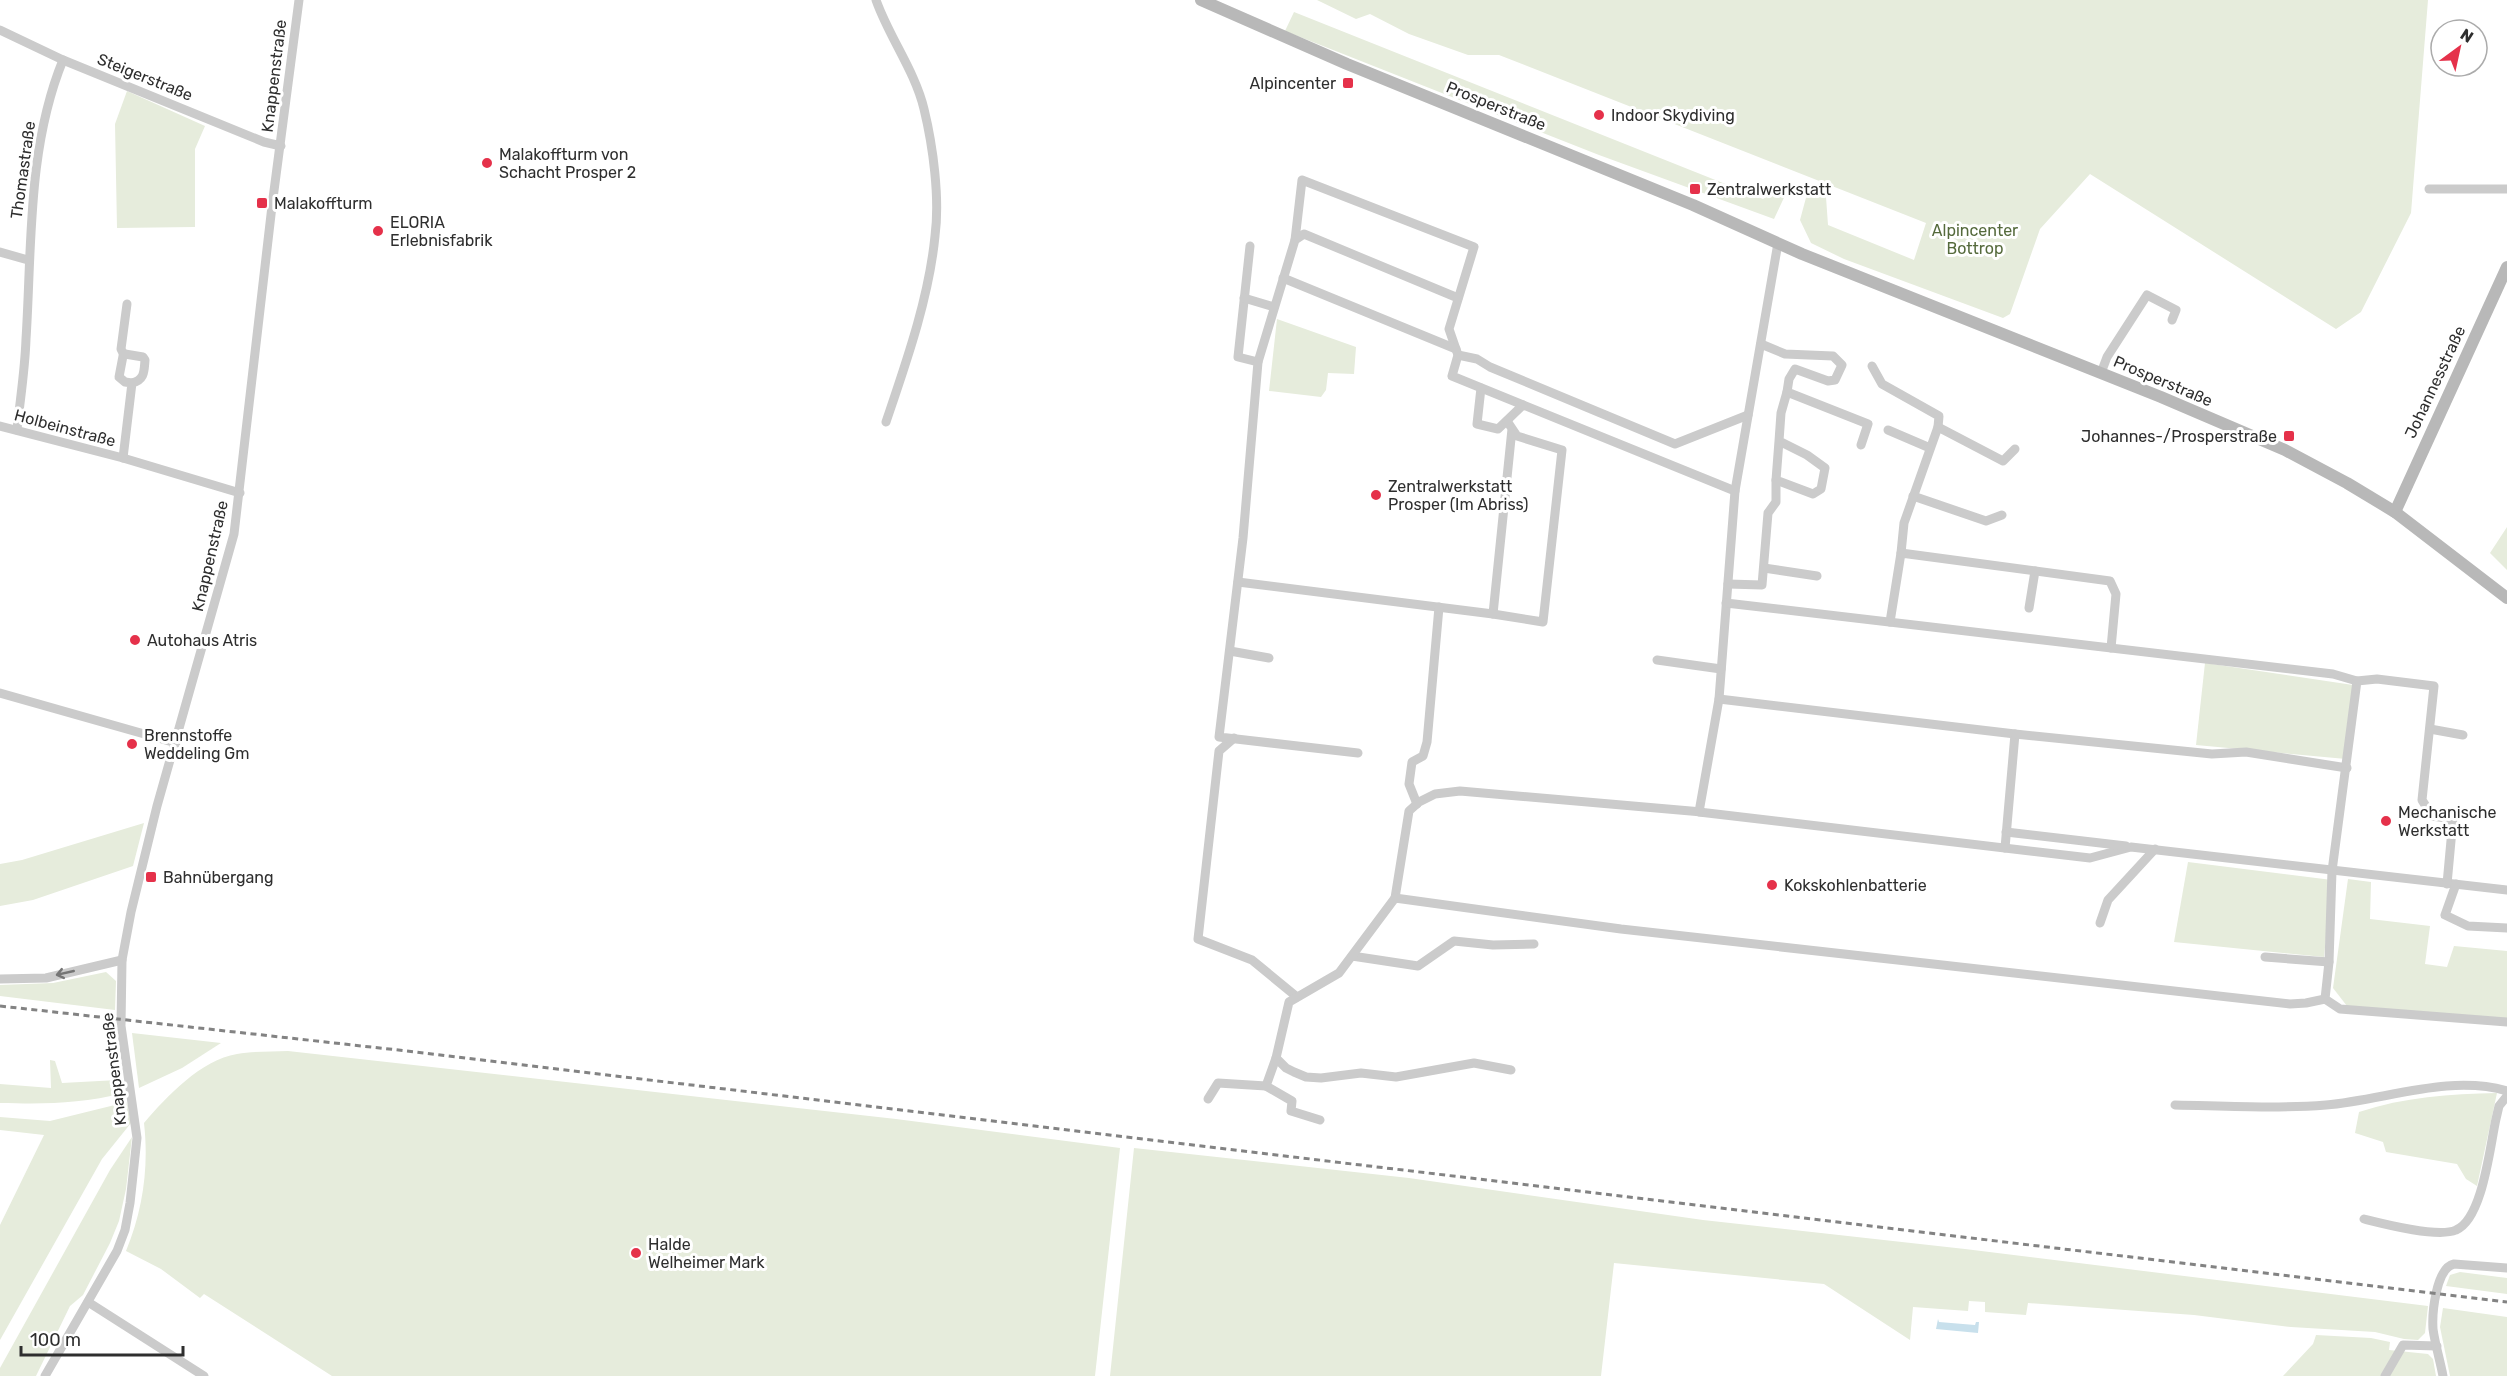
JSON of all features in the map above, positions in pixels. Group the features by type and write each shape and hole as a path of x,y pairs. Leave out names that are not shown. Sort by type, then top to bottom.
{"main road":[{"name":"Prosperstraße","path":"1201,0 1347,64 1693,205 1778,243 2285,450 2395,512 2507,598"},
{"name":"Johannesstraße","path":"2395,512 2507,267"}],"street":[{"name":"Knappenstraße","path":"45,1376 117,1251 125,1230 137,1138 121,1026 122,960 138,881 224,574 240,493 251,378 299,0"},
{"path":"876,0 884,25 907,66 924,107 935,176 936,235 904,369 886,422"},
{"name":"Steigerstraße","path":"0,30 63,60 264,142 281,146"},
{"name":"Thomastraße","path":"17,430 26,340 30,225 44,120 50,92 63,60"},
{"path":"1358,753 1219,736 1238,582 1258,362 1295,240 1302,180 1474,247 1449,329 1457,352 1452,376 1735,491"},
{"path":"2429,189 2507,189"},
{"path":"1295,240 1304,234 1458,298"},
{"path":"1778,243 1735,491 1719,699 1699,812 2090,858 2131,847"},
{"path":"1250,246 1238,357 1258,362"},
{"path":"0,252 28,260"},
{"path":"1283,278 1675,444 1748,415"},
{"path":"2101,373 2107,357 2146,295 2176,310 2172,320"},
{"path":"1245,298 1274,307"},
{"path":"127,304 121,349 124,355 119,376 125,382 132,383"},
{"path":"1728,584 1762,585 1768,513 1776,502 1781,413 1789,379 1795,369 1828,381 1835,380 1842,365 1833,356 1785,354 1761,344"},
{"name":"Holbeinstraße","path":"123,458 132,383 143,376 145,360 142,357 124,355"},
{"path":"1872,366 1882,384 1939,416 1938,427 1904,523 1890,622"},
{"path":"1481,388 1477,424 1498,429 1509,425"},
{"path":"1787,392 1868,424 1861,445"},
{"path":"1492,614 1509,425 1523,405"},
{"path":"1238,582 1543,622 1562,450 1517,436 1509,425"},
{"name":"Holbeinstraße","path":"0,426 123,458 240,493"},
{"path":"1938,427 2003,461 2015,449"},
{"path":"1888,430 1930,448"},
{"path":"1776,480 1813,494 1821,489 1826,468 1807,455 1779,441"},
{"path":"1913,496 1986,521 2001,515"},
{"path":"1901,553 2110,581 2116,594 2111,648"},
{"path":"1764,568 1817,576"},
{"path":"2029,608 2035,571"},
{"path":"1726,603 2333,674 2357,681 2377,679 2434,686 2422,800 2432,816 2453,819 2451,884 2445,915 2468,926 2507,928"},
{"path":"1417,804 1409,784 1412,762 1423,756 1427,742 1439,607"},
{"path":"1230,651 1269,658"},
{"path":"1657,660 1721,669"},
{"path":"2325,999 2329,962 2332,871 2357,681"},
{"path":"0,693 176,743"},
{"path":"1719,699 2015,734 2212,754 2246,752 2347,768"},
{"path":"2430,729 2463,735"},
{"path":"2005,848 2015,734"},
{"path":"1234,738 1219,751 1198,939 1252,960 1297,997"},
{"path":"1266,1086 1276,1058 1289,1002 1339,973 1395,898 1409,811 1417,804 1435,794 1460,791 1709,813"},
{"path":"2006,832 2507,890"},
{"path":"2100,923 2108,900 2155,849"},
{"path":"1395,898 1622,928 2290,1004 2325,999 2340,1009 2507,1022"},
{"path":"1352,956 1418,966 1454,941 1492,945 1534,944"},
{"path":"2265,957 2329,962"},
{"path":"0,979 46,978 122,960"},
{"path":"1276,1058 1294,1072 1306,1077 1321,1078 1361,1073 1396,1077 1474,1063 1510,1070"},
{"path":"1208,1099 1218,1083 1266,1086 1292,1101 1291,1111 1320,1120"},
{"path":"2175,1105 2326,1105 2452,1086 2488,1085 2507,1091"},
{"path":"2364,1219 2402,1228 2439,1231 2456,1231 2466,1223 2479,1201 2499,1106 2507,1096"},
{"path":"2443,1376 2433,1327 2438,1282 2446,1268 2454,1264 2507,1268"},
{"path":"88,1302 201,1375"},
{"path":"2385,1376 2403,1345 2437,1346"}],"green space":[{"name":"Alpincenter Bottrop","path":"1317,0 2428,0 2411,213 2361,312 2336,329 2090,174 2040,229 2010,314 2003,318 1844,259 1811,243 1800,220 1807,194 1826,197 1828,225 1914,260 1926,223 1499,55 1468,55 1409,34 1370,14 1356,19"},
{"path":"1294,12 1763,199 1782,186 1788,189 1774,219 1599,155 1285,31"},
{"path":"127,91 205,126 195,149 195,227 117,228 115,124"},
{"path":"1277,319 1356,347 1354,374 1328,373 1326,390 1321,397 1269,391"},
{"path":"2507,527 2507,570 2490,553"},
{"path":"2205,663 2353,685 2346,759 2196,745"},
{"path":"144,823 133,866 33,900 0,906 0,864 22,860"},
{"path":"2188,862 2332,880 2324,957 2174,942"},
{"path":"2348,879 2371,882 2370,919 2430,926 2425,964 2447,967 2454,946 2507,951 2507,1019 2347,1006 2333,988"},
{"path":"106,972 116,981 115,1010 0,996 0,985 53,983"},
{"path":"132,1033 221,1043 182,1068 139,1088"},
{"path":"288,1051 896,1119 1120,1148 1095,1376 332,1376 204,1294 200,1298 161,1269 126,1251 137,1220 143,1188 146,1156 144,1123 174,1091 198,1071 211,1064 237,1054"},
{"path":"50,1060 55,1061 62,1083 118,1080 125,1093 63,1102 0,1103 0,1084 51,1088"},
{"path":"2497,1093 2477,1186 2466,1179 2457,1164 2386,1152 2383,1142 2355,1133 2359,1112 2376,1107 2427,1097"},
{"path":"127,1102 131,1123 102,1159 0,1340 0,1225 44,1135 0,1130 0,1117 50,1121"},
{"path":"132,1137 126,1189 119,1221 83,1295 70,1306 36,1376 0,1376 0,1368 110,1170"},
{"path":"1134,1148 1409,1178 1703,1220 1965,1249 2428,1306 2425,1333 2418,1340 2404,1339 2375,1332 2291,1327 2194,1315 2028,1303 2026,1315 1985,1312 1985,1302 1969,1301 1968,1311 1913,1307 1910,1340 1824,1284 1614,1263 1601,1376 1110,1376"},
{"path":"2460,1272 2507,1278 2507,1294 2446,1286 2450,1275"},
{"path":"2443,1308 2507,1317 2507,1376 2450,1376 2440,1327"},
{"path":"2316,1335 2371,1338 2390,1342 2389,1350 2428,1354 2433,1359 2436,1376 2283,1376 2313,1344"}],"water":[{"path":"1938,1319 1939,1322 1975,1325 1979,1322 1978,1333 1936,1329"}],"railway":[{"path":"0,1006 407,1051 2507,1302"}],"place":[{"name":"Alpincenter","path":"1348,83"},
{"name":"Indoor Skydiving","path":"1599,115"},
{"name":"Malakoffturm von Schacht Prosper 2","path":"487,163"},
{"name":"Zentralwerkstatt","path":"1695,189"},
{"name":"Malakoffturm","path":"262,203"},
{"name":"ELORIA Erlebnisfabrik","path":"378,231"},
{"name":"Johannes-/Prosperstraße","path":"2289,436"},
{"name":"Zentralwerkstatt Prosper (Im Abriss)","path":"1376,495"},
{"name":"Autohaus Atris","path":"135,640"},
{"name":"Brennstoffe Weddeling Gm","path":"132,744"},
{"name":"Mechanische Werkstatt","path":"2386,821"},
{"name":"Bahnübergang","path":"151,877"},
{"name":"Kokskohlenbatterie","path":"1772,885"},
{"name":"Halde Welheimer Mark","path":"636,1253"}]}
